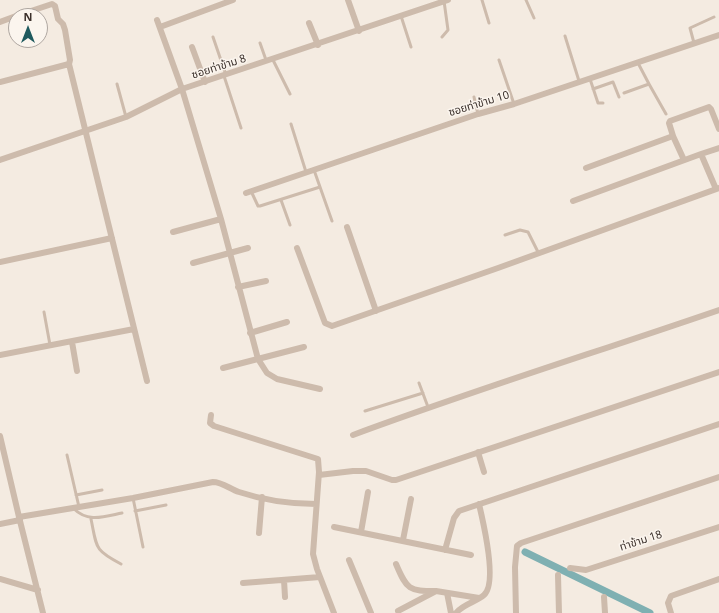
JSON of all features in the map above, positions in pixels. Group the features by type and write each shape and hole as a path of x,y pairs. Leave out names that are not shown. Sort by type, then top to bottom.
{"street":[{"path":"160,27 233,0"},
{"path":"348,0 359,31"},
{"name":"ซอยท่าข้าม 8","path":"0,160 126,117 182,89 318,45 446,1"},
{"path":"38,8 52,4 55,6 58,18 63,24 65,30 70,60 69,64 147,381"},
{"path":"157,20 182,89 221,219 258,359 267,373 271,376 320,389"},
{"path":"309,22 318,45"},
{"name":"ซอยท่าข้าม 10","path":"248,192 478,114 514,104 719,35"},
{"path":"192,47 206,82"},
{"path":"0,82 69,64"},
{"path":"684,160 673,136 669,123 670,121 709,107 718,122 719,129"},
{"path":"586,168 673,136"},
{"path":"573,201 719,148"},
{"path":"297,248 326,325 332,326 717,188 702,154"},
{"path":"174,232 221,219"},
{"path":"347,227 376,310"},
{"path":"0,262 112,238"},
{"path":"193,263 248,248"},
{"path":"238,288 266,281"},
{"path":"353,435 428,407 719,310"},
{"path":"250,333 287,322"},
{"path":"0,355 134,329"},
{"path":"72,342 76,371"},
{"path":"223,368 304,347"},
{"path":"319,476 353,471 366,471 388,479 396,480 719,372"},
{"path":"211,415 210,423 214,426 318,460 319,476 313,554 334,613"},
{"path":"445,550 456,514 459,511 719,424"},
{"path":"0,436 43,613"},
{"path":"478,452 484,472"},
{"path":"516,613 515,567 517,546 521,543 719,477"},
{"path":"0,524 20,518 213,482 218,482 240,492 262,497 289,502 316,504"},
{"path":"361,532 368,492"},
{"path":"260,533 262,497"},
{"path":"403,540 411,499"},
{"path":"456,613 461,608 484,596 488,589 489,554 479,504"},
{"path":"334,527 471,555"},
{"name":"ท่าข้าม 18","path":"570,568 586,570 719,527"},
{"path":"349,560 371,613"},
{"path":"396,564 403,581 410,589 418,592 447,593 479,598"},
{"path":"558,575 559,613"},
{"path":"243,583 320,577"},
{"path":"0,579 38,590"},
{"path":"671,613 668,603 671,596 719,579"},
{"path":"284,580 286,597"},
{"path":"398,611 436,592"},
{"path":"447,593 451,613"},
{"path":"604,597 605,613"}],"lane":[{"path":"482,0 489,23"},
{"path":"526,0 534,18"},
{"path":"442,37 448,30 446,1"},
{"path":"401,16 411,47"},
{"path":"694,44 690,28 714,17"},
{"path":"565,36 579,82"},
{"path":"213,37 241,128"},
{"path":"260,43 266,62"},
{"path":"273,60 290,94"},
{"path":"499,60 514,104"},
{"path":"638,62 666,114"},
{"path":"590,79 598,103 603,103"},
{"path":"593,89 613,82 619,97"},
{"path":"117,84 126,117"},
{"path":"624,93 649,84"},
{"path":"474,97 478,114"},
{"path":"291,124 306,172"},
{"path":"314,170 332,221"},
{"path":"248,192 260,206 320,187"},
{"path":"281,200 290,225"},
{"path":"505,235 520,230 528,232 538,252"},
{"path":"44,312 50,345"},
{"path":"420,383 428,407"},
{"path":"365,411 423,393"},
{"path":"67,455 76,495 76,508 78,514 91,519 122,513"},
{"path":"76,495 102,490"},
{"path":"133,498 143,547"},
{"path":"136,511 166,505"},
{"path":"91,519 99,550 102,554 122,564"}],"waterway":[{"path":"525,552 650,613"}]}
